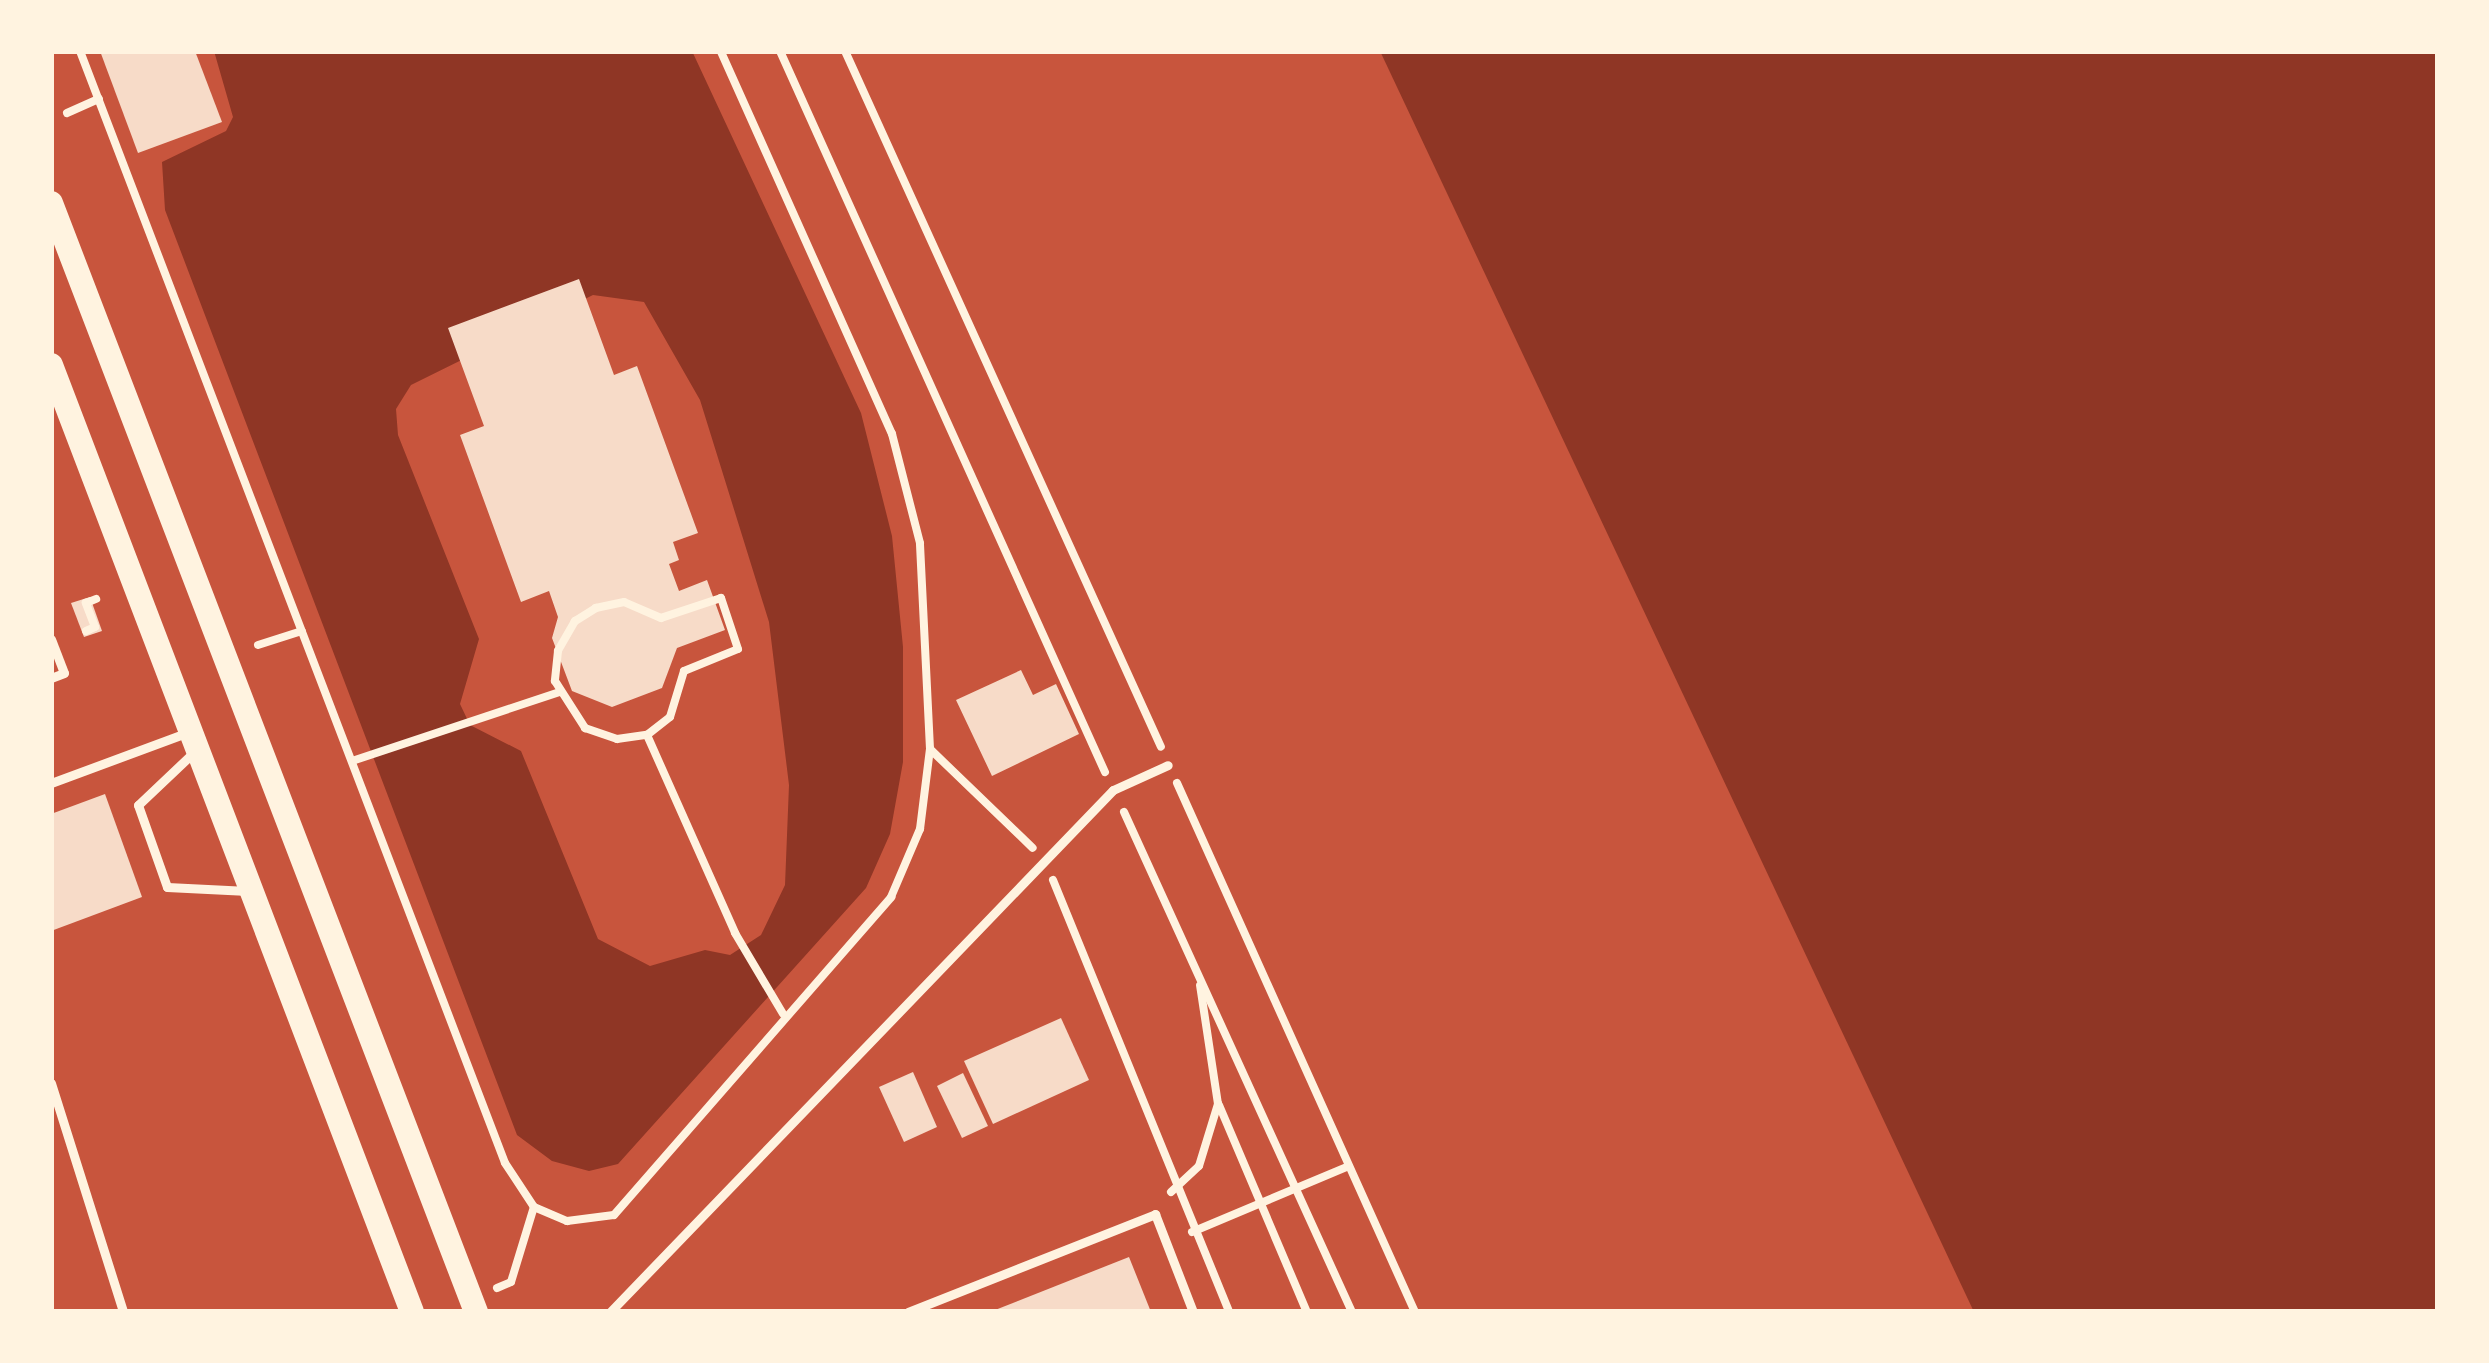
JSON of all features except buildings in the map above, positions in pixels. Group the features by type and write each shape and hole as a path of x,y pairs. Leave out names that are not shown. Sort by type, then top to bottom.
{"main road":[{"path":"51,203 474,1306"},
{"path":"51,365 190,742 412,1312"}],"lane":[{"path":"51,640 64,673 51,678"},
{"path":"51,783 190,742"},
{"path":"190,742 138,805 167,886 248,891"},
{"path":"610,1312 1113,790 1168,765"},
{"path":"51,1083 123,1312"},
{"path":"908,1312 1155,1214 1193,1312"}],"path":[{"path":"80,51 505,1162 534,1207 567,1221 614,1215 783,1014 891,897 920,829 930,749 920,543 892,434 721,51"},
{"path":"780,51 1352,1312"},
{"path":"845,51 1415,1312"},
{"path":"67,113 99,99"},
{"path":"721,598 738,649 684,671 670,717 647,735 617,739 585,728 559,692 558,651 575,621 596,608 624,602 661,618 721,598"},
{"path":"86,631 95,627 86,603 96,599"},
{"path":"259,645 302,631"},
{"path":"352,761 559,692"},
{"path":"647,735 735,933 783,1014"},
{"path":"930,749 1046,860 1172,1187 1229,1312"},
{"path":"1195,966 1218,1104 1307,1312"},
{"path":"1172,1187 1198,1166 1218,1104"},
{"path":"1192,1232 1349,1166"},
{"path":"474,1306 511,1282 534,1207"}],"shaded area":[{"path":"214,51 692,51 861,413 892,536 903,647 903,762 890,834 866,888 618,1164 589,1171 552,1161 517,1135 165,210 162,162 226,131 233,117","holes":["593,295 644,302 700,400 769,622 789,785 785,885 761,935 730,955 705,950 650,966 598,939 521,751 470,725 460,704 479,639 398,435 396,409 411,385"]},
{"path":"1380,51 2438,51 2438,1312 1974,1312"}]}
